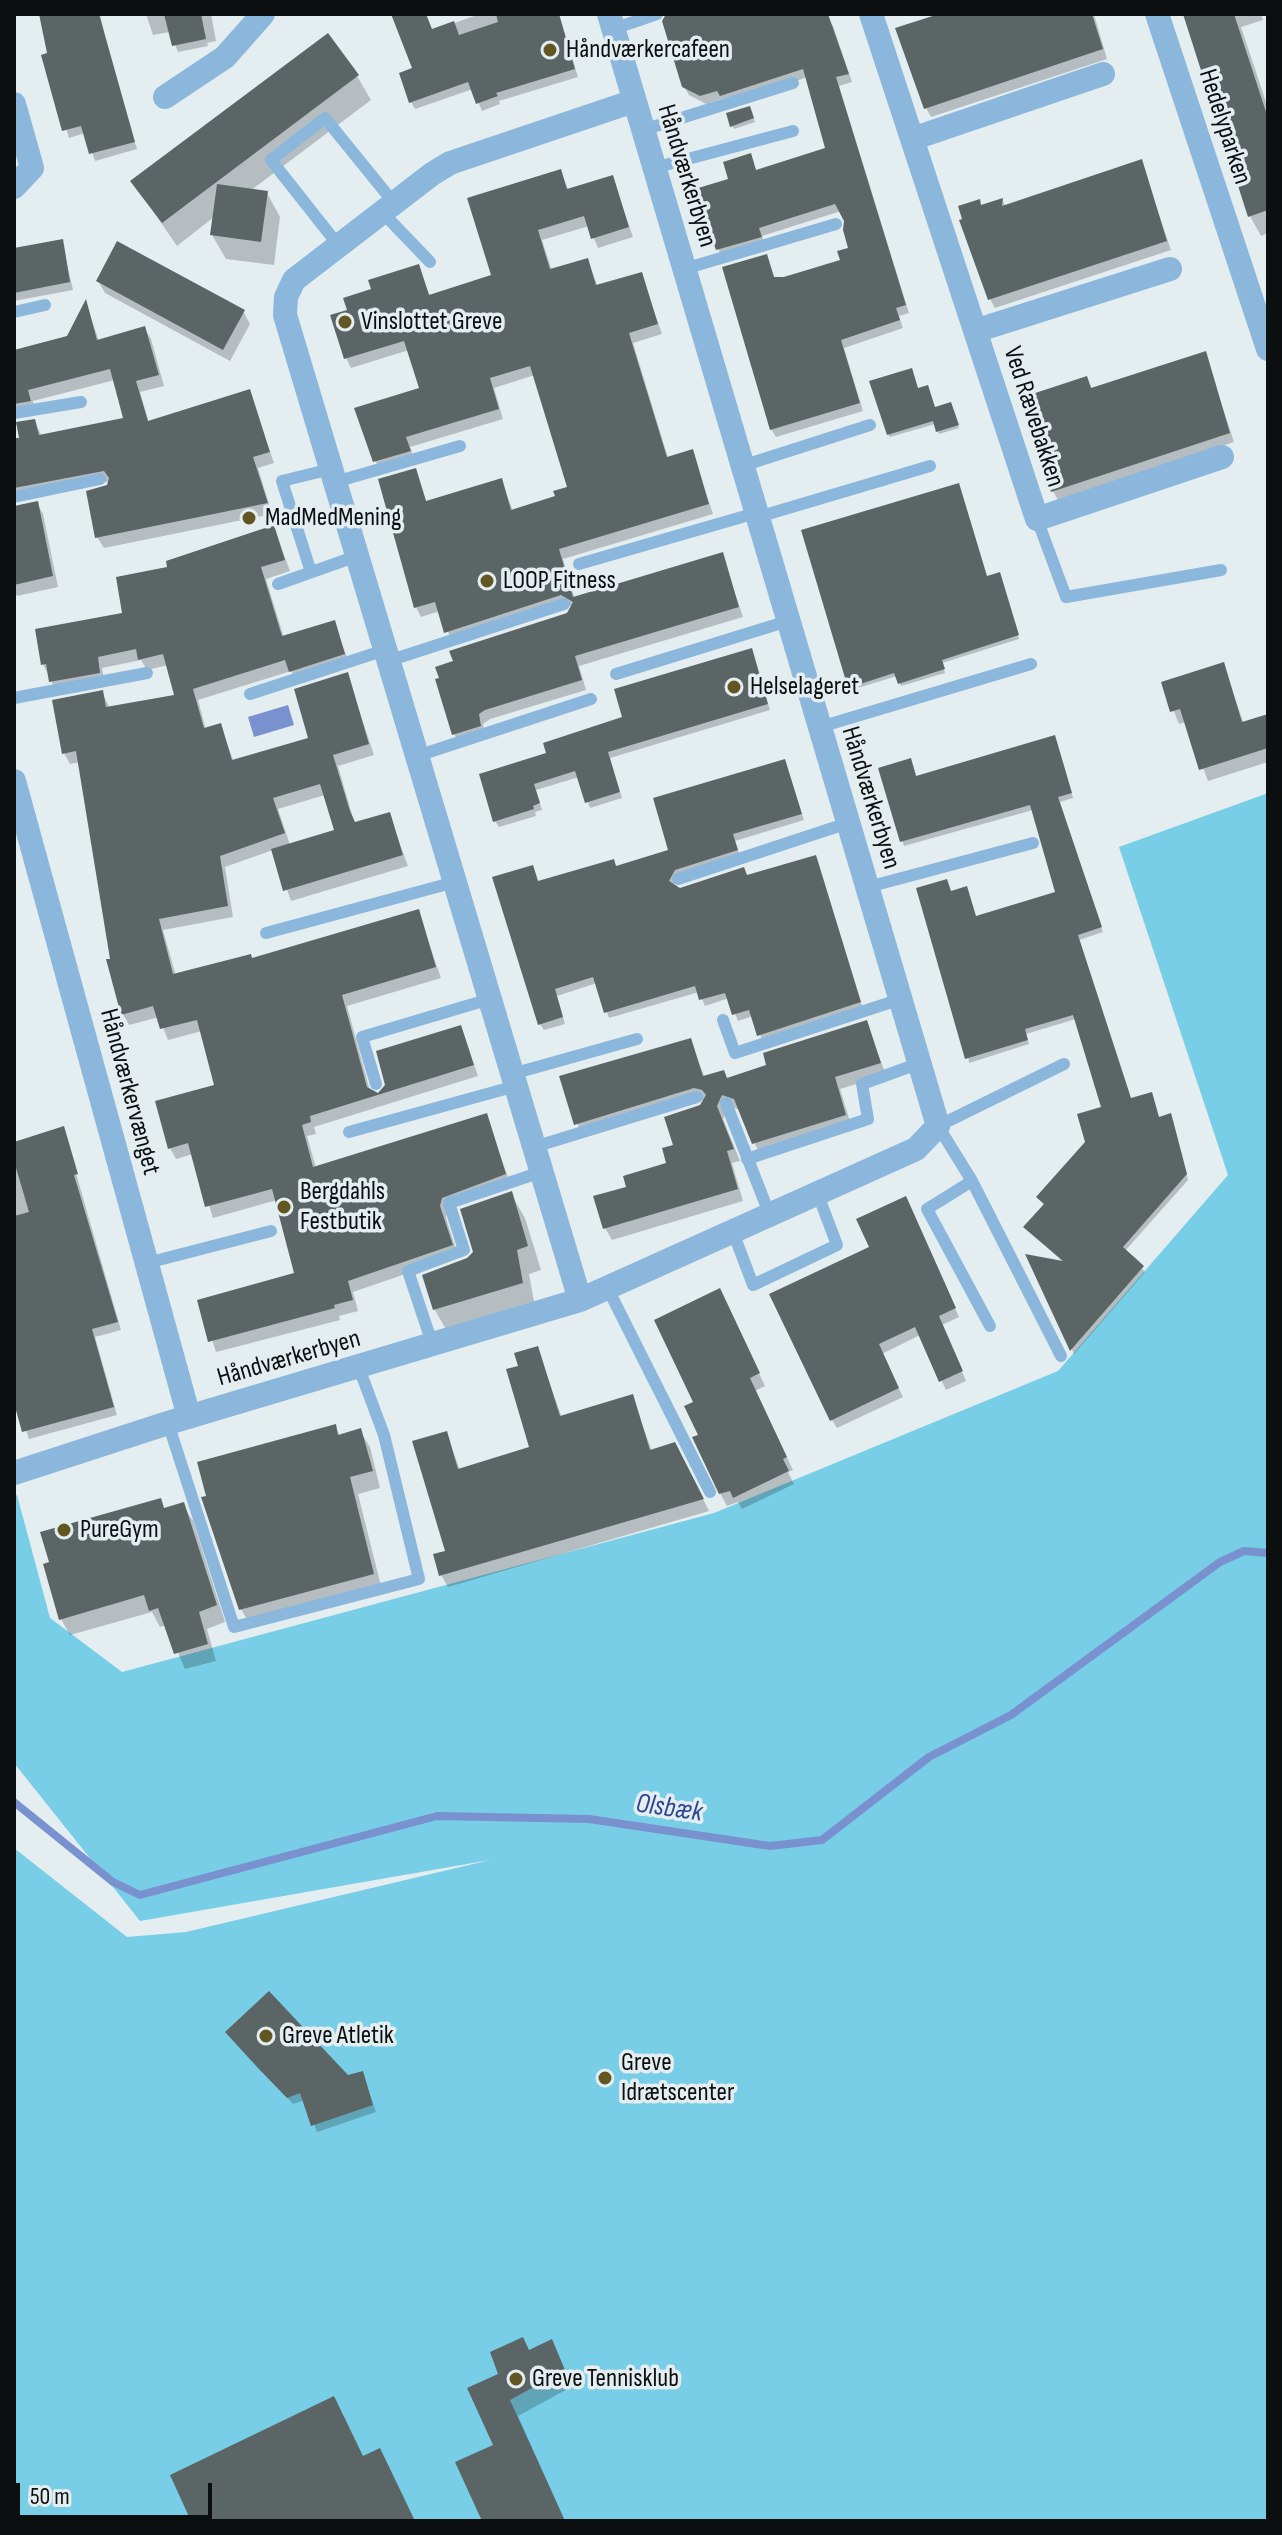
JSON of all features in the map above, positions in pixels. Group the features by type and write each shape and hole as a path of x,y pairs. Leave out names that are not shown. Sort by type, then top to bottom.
{"street":[{"path":"165,97 225,57 263,14"},
{"name":"Ved Rævebakken","path":"871,14 1037,519 1222,457"},
{"name":"Hedelyparken","path":"1157,14 1268,349"},
{"name":"Håndværkerbyen","path":"14,1473 178,1420 580,1300 916,1149 938,1126 611,21"},
{"path":"912,139 1103,74"},
{"name":"Håndværkerbyen","path":"580,1300 285,315 286,297 294,280 450,163 634,101"},
{"path":"14,104 32,168 14,187"},
{"name":"Ved Rævebakken","path":"975,331 1170,269"},
{"name":"Håndværkervænget","path":"14,781 147,1263 178,1420"}],"lane":[{"path":"611,21 657,14"},
{"path":"643,130 793,83"},
{"path":"339,246 271,160 325,118 430,262"},
{"path":"654,168 793,131"},
{"path":"684,269 836,224"},
{"path":"14,312 45,305"},
{"path":"14,413 81,402"},
{"path":"742,466 870,425"},
{"path":"311,572 282,481 333,475 460,446"},
{"path":"579,564 930,466"},
{"path":"14,497 100,479"},
{"path":"1037,519 1066,597 1221,570"},
{"path":"278,584 357,556"},
{"path":"250,694 564,604"},
{"path":"616,674 788,621"},
{"path":"820,727 1031,664"},
{"path":"14,698 147,673"},
{"path":"417,756 591,699"},
{"path":"678,879 848,823"},
{"path":"868,887 1033,843"},
{"path":"266,933 455,882"},
{"path":"376,1084 362,1037 490,999"},
{"path":"723,1020 735,1053 901,999"},
{"path":"349,1132 637,1039"},
{"path":"747,1159 868,1119 862,1084 920,1063"},
{"path":"1061,1356 972,1181 938,1126 1064,1064"},
{"path":"534,1147 697,1097"},
{"path":"726,1103 769,1213"},
{"path":"433,1346 408,1271 464,1250 449,1203 541,1172"},
{"path":"972,1181 927,1209 990,1326"},
{"path":"733,1232 753,1285 837,1245 817,1192"},
{"path":"147,1263 271,1231"},
{"path":"607,1287 710,1492"},
{"path":"178,1420 234,1627 419,1579 384,1435 359,1368"}],"shaded area":[{"path":"288,705 294,725 254,737 248,717"},
{"path":"1268,793 1268,2521 14,2521 14,1848 127,1937 186,1932 490,1860 140,1921 14,1763 14,1496 17,1495 50,1618 122,1672 714,1513 1058,1371 1228,1175 1119,847"}],"building":[{"path":"39,14 99,14 135,142 89,154 81,126 62,131 41,55 47,53"},
{"path":"164,14 201,14 206,39 172,46"},
{"path":"391,14 426,14 432,29 454,21 459,35 498,22 496,14 559,14 575,69 496,93 498,96 476,104 468,82 409,103 399,73 412,68"},
{"path":"666,14 828,14 849,74 836,77 906,305 896,308 900,320 841,340 860,403 770,430 722,267 767,254 774,277 784,277 840,260 837,251 848,248 844,221 835,204 759,228 762,237 716,250 695,189 728,179 723,162 751,153 756,170 825,148 803,69 720,96 717,91 700,96 682,87 662,21"},
{"path":"939,14 1092,14 1103,49 924,109 895,28"},
{"path":"1183,14 1234,14 1268,118 1268,210 1248,217"},
{"path":"328,33 359,75 162,223 130,181"},
{"path":"750,106 754,118 730,127 726,113"},
{"path":"1142,159 1167,241 988,300 959,220 962,219 958,206 980,199 981,205 1003,198 1002,206"},
{"path":"561,169 567,189 613,175 629,227 591,239 584,216 538,230 550,269 588,258 596,285 642,272 658,324 629,333 667,457 693,449 709,504 559,549 573,597 723,552 739,607 575,656 582,680 485,710 479,714 481,726 452,735 435,679 439,678 435,667 453,661 449,651 567,613 573,602 561,595 444,633 435,602 414,608 378,479 416,468 426,501 502,478 511,510 555,496 553,491 567,487 530,366 490,378 499,409 406,437 411,451 373,462 354,408 419,388 404,341 344,359 330,315 347,310 343,298 371,289 368,280 419,264 429,295 491,275 467,198"},
{"path":"217,184 268,191 261,242 210,235"},
{"path":"63,239 70,282 14,293 14,248"},
{"path":"117,241 245,310 223,350 96,281"},
{"path":"86,299 97,340 145,326 159,375 136,381 148,421 250,389 270,452 253,457 268,503 95,538 86,491 107,485 109,478 104,471 14,488 14,438 19,438 16,422 35,419 39,435 123,418 110,369 28,390 31,401 14,404 14,350 67,336"},
{"path":"1206,351 1230,433 1051,492 1020,398 1087,376 1091,388"},
{"path":"912,368 918,388 928,385 935,407 951,402 959,425 936,432 933,421 887,435 869,381"},
{"path":"959,483 987,576 1000,572 1019,635 942,660 945,669 898,684 894,673 848,688 801,530"},
{"path":"38,501 53,576 14,585 14,506"},
{"path":"274,525 285,560 261,567 282,636 335,620 345,654 289,672 285,660 193,689 204,728 221,723 232,760 308,738 294,689 348,672 369,744 333,755 355,822 390,812 403,855 283,891 271,849 334,830 320,784 273,798 285,833 220,856 228,906 159,919 173,974 251,954 252,958 419,909 436,967 342,995 367,1087 378,1093 385,1085 376,1051 461,1025 474,1065 310,1116 311,1122 302,1125 313,1167 487,1113 506,1174 442,1198 440,1206 453,1245 348,1281 353,1300 334,1305 335,1308 208,1342 197,1300 294,1273 272,1189 205,1207 188,1143 168,1149 155,1101 214,1085 197,1020 160,1029 153,1006 121,1015 106,959 110,959 76,751 62,754 52,700 103,690 106,707 174,695 163,654 138,660 136,649 98,657 100,673 49,682 46,664 41,665 35,629 122,613 116,577 167,567 166,561"},
{"path":"752,648 768,704 608,752 620,792 585,803 575,771 534,784 540,803 533,806 534,809 493,822 479,774 546,753 543,743 622,717 614,689"},
{"path":"1224,662 1242,722 1268,714 1268,748 1199,770 1180,709 1170,712 1161,682"},
{"path":"1055,735 1072,793 1058,797 1102,927 1078,935 1131,1098 1152,1092 1159,1117 1171,1113 1187,1174 1123,1247 1144,1266 1070,1351 1025,1254 1063,1261 1023,1227 1044,1204 1036,1197 1085,1142 1077,1114 1101,1107 1073,1015 1025,1029 1028,1040 965,1059 916,888 947,879 951,891 967,886 976,916 1055,892 1030,805 900,842 878,768 911,758 916,776"},
{"path":"785,759 802,814 733,834 738,850 675,870 669,881 680,888 744,867 747,875 816,855 861,1002 757,1036 749,1010 732,1015 725,993 699,1000 695,986 604,1013 593,977 555,989 563,1017 538,1025 492,877 533,865 538,881 614,859 616,866 668,850 653,798"},
{"path":"867,1020 881,1063 835,1077 846,1115 752,1144 734,1099 722,1095 717,1106 734,1149 727,1151 738,1189 603,1229 593,1196 626,1187 623,1176 666,1163 662,1148 673,1145 664,1117 700,1105 706,1095 694,1088 574,1125 559,1076 691,1038 703,1076 724,1070 727,1078 766,1065 763,1053"},
{"path":"64,1126 78,1174 74,1175 118,1322 92,1329 114,1407 22,1432 14,1403 14,1216 29,1212 14,1161 14,1142"},
{"path":"512,1191 528,1246 517,1250 523,1283 433,1310 422,1275 467,1258 473,1252 460,1209"},
{"path":"906,1196 956,1308 939,1316 963,1371 939,1382 915,1327 879,1344 899,1388 830,1421 769,1294 869,1247 856,1219"},
{"path":"720,1288 760,1373 750,1378 787,1457 783,1459 789,1471 733,1498 730,1491 719,1494 692,1437 698,1435 684,1406 693,1402 654,1320"},
{"path":"538,1346 560,1416 633,1394 650,1450 675,1442 704,1499 439,1576 433,1554 445,1551 412,1441 447,1431 458,1469 529,1447 506,1369 518,1366 514,1353"},
{"path":"336,1424 338,1435 361,1428 373,1471 350,1477 374,1574 239,1610 201,1497 206,1496 197,1462"},
{"path":"161,1498 164,1508 184,1502 217,1605 199,1612 208,1644 174,1654 158,1608 149,1611 144,1595 59,1620 43,1564 49,1562 40,1532"},
{"path":"269,1991 348,2075 363,2071 373,2105 311,2126 300,2093 287,2098 225,2032"},
{"path":"523,2337 529,2350 552,2339 565,2370 510,2400 565,2521 482,2521 455,2462 493,2445 467,2388 498,2374 490,2352"},
{"path":"334,2396 363,2456 380,2448 415,2521 191,2521 170,2475"}],"waterway":[{"name":"Olsbæk","path":"14,1802 113,1882 140,1895 437,1816 589,1819 770,1846 822,1840 929,1757 1011,1715 1220,1562 1244,1551 1268,1553"}],"place":[{"name":"Håndværkercafeen","path":"550,50"},
{"name":"Vinslottet Greve","path":"345,322"},
{"name":"MadMedMening","path":"249,518"},
{"name":"LOOP Fitness","path":"487,581"},
{"name":"Helselageret","path":"734,687"},
{"name":"Bergdahls Festbutik","path":"284,1207"},
{"name":"PureGym","path":"64,1530"},
{"name":"Greve Atletik","path":"266,2036"},
{"name":"Greve Idrætscenter","path":"605,2078"},
{"name":"Greve Tennisklub","path":"516,2379"}]}
